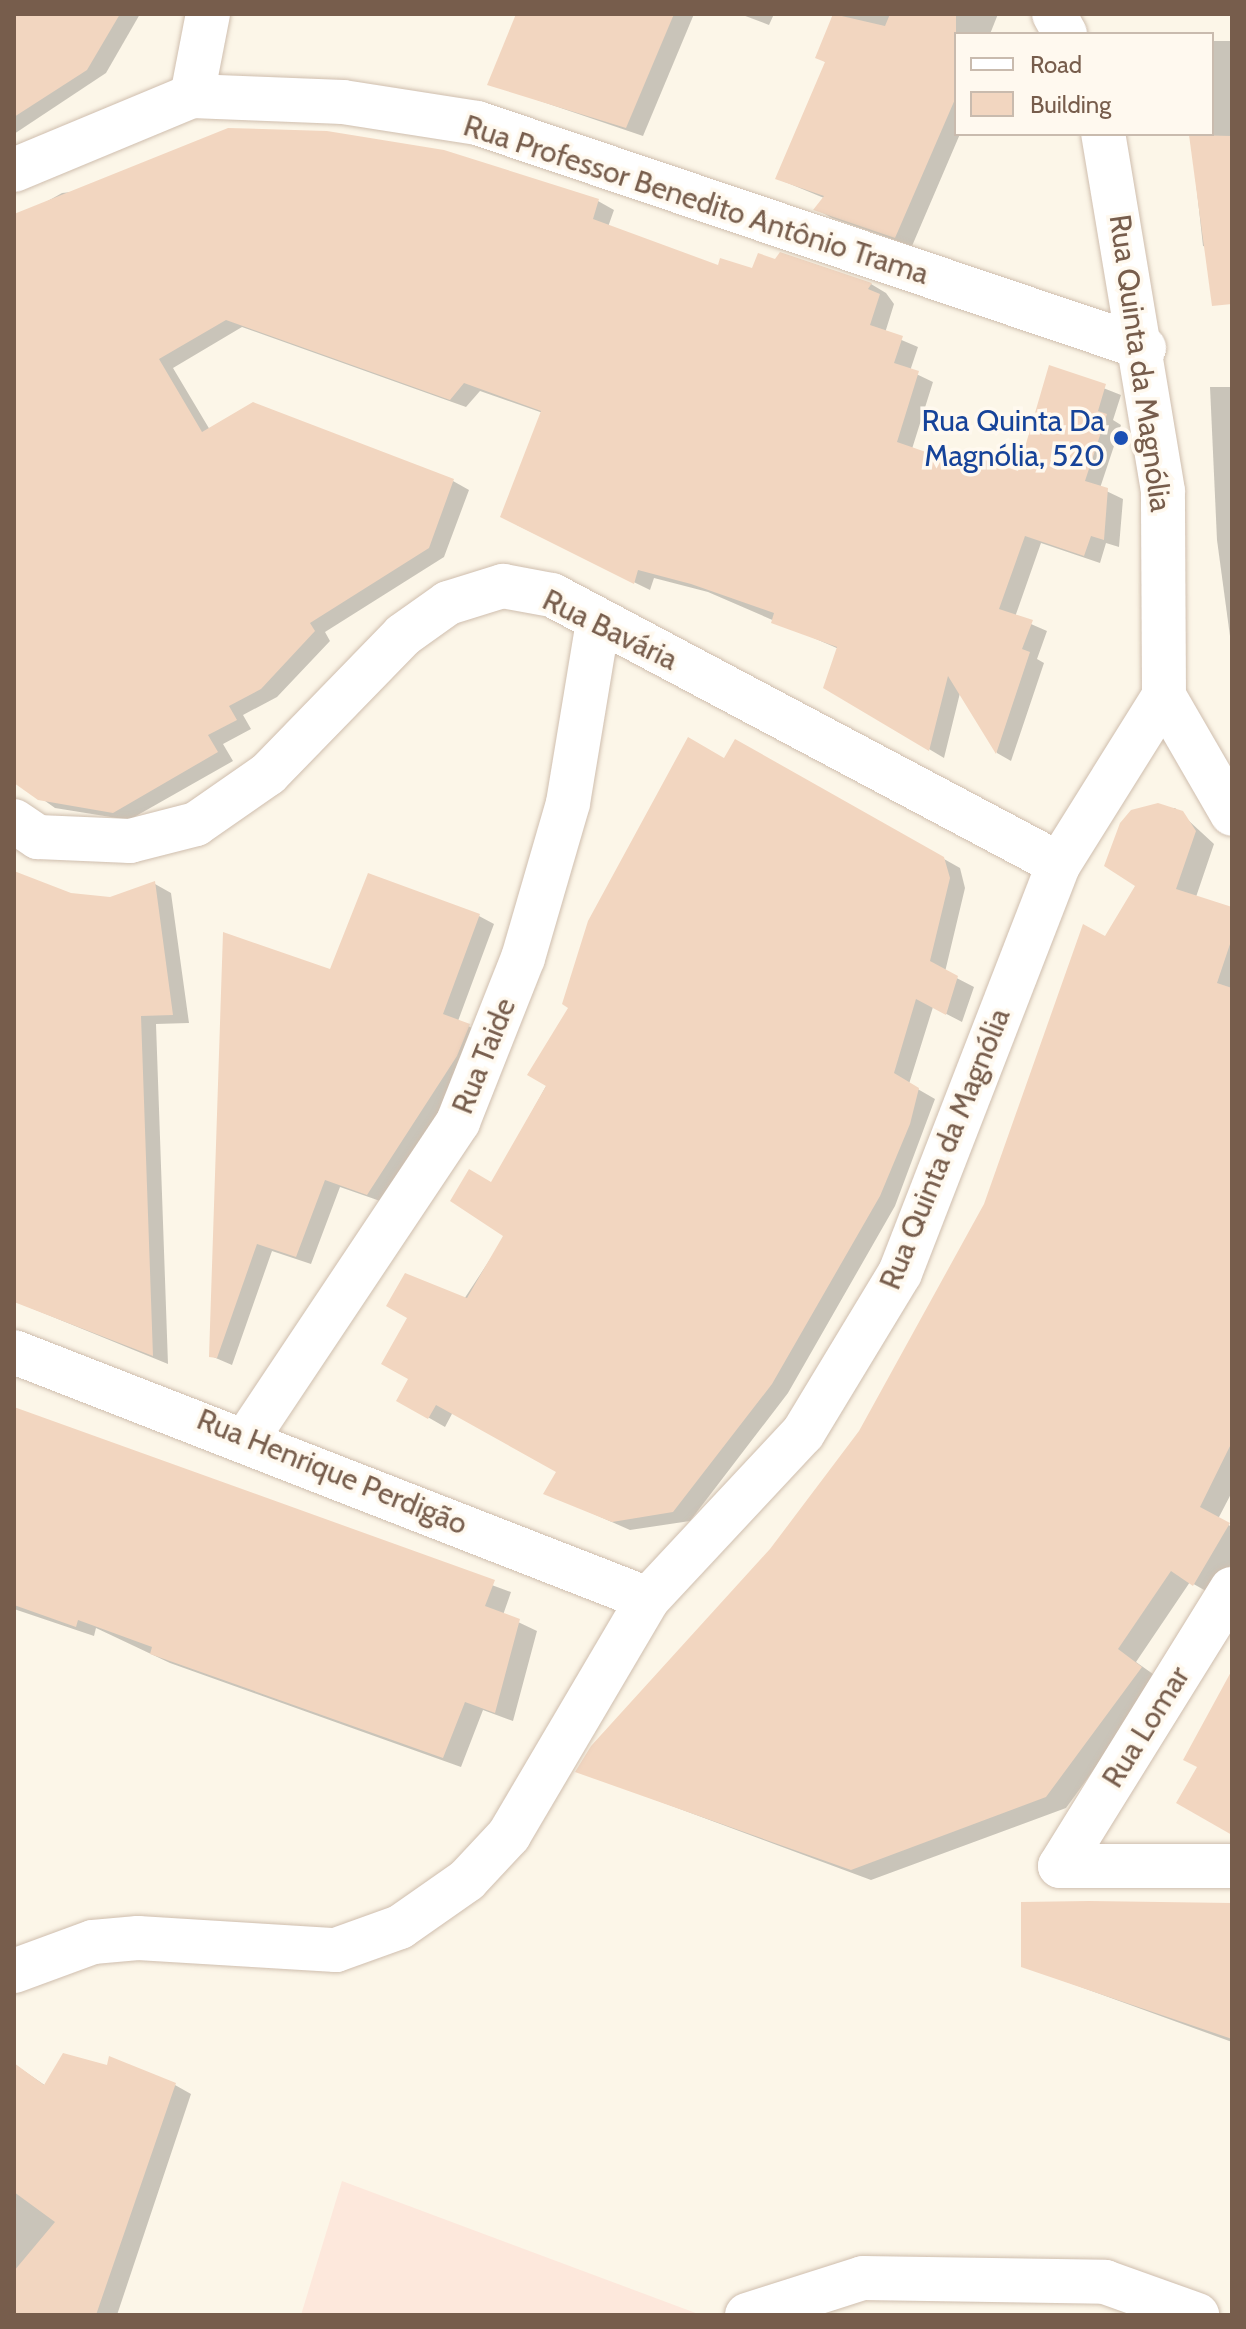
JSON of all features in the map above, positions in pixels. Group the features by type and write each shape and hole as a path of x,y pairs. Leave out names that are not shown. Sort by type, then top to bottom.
{"street":[{"path":"14,170 192,96 208,14"},
{"path":"1054,14 1064,32"},
{"name":"Rua Professor Benedito Antônio Trama","path":"192,96 343,102 477,123 1144,348"},
{"name":"Rua Quinta da Magnólia","path":"14,1971 93,1942 195,1938 293,1953 336,1950 400,1927 467,1880 509,1835 648,1599 803,1433 900,1273 1059,864 1164,696 1163,491 1144,348 1103,136"},
{"name":"Rua Bavária","path":"14,821 38,837 130,841 196,824 268,774 403,635 448,603 503,586 552,595 1059,864"},
{"name":"Rua Taide","path":"248,1437 458,1122 523,958 568,803 598,622"},
{"path":"1164,696 1232,814"},
{"name":"Rua Henrique Perdigão","path":"14,1352 248,1437 648,1599"},
{"name":"Rua Lomar","path":"1232,1589 1060,1866 1232,1866"},
{"path":"747,2315 878,2278 1105,2282 1197,2315"}],"shaded area":[{"path":"342,2181 701,2315 301,2315"}],"building":[{"path":"14,14 120,14 87,70 14,117"},
{"path":"516,14 674,14 626,128 487,85"},
{"path":"833,14 885,26 890,14 956,14 954,102 895,238 813,210 824,196 775,179 825,62 815,58"},
{"path":"228,128 327,131 444,150 599,199 593,219 718,265 720,258 752,268 758,253 775,259 780,252 872,283 868,289 880,294 870,325 903,336 894,363 919,371 897,442 978,470 982,459 1018,471 1049,365 1106,384 1098,411 1107,414 1085,481 1108,488 1104,540 1091,536 1084,556 1025,536 999,609 1033,620 1022,649 1030,652 996,754 948,676 929,751 823,688 837,647 771,623 774,613 691,584 638,570 634,584 500,517 541,411 464,383 450,400 226,320 159,359 202,432 253,402 454,479 429,548 310,623 315,631 261,689 229,706 237,720 208,735 218,752 113,813 38,800 14,783 14,214"},
{"path":"1189,136 1232,136 1232,304 1212,306"},
{"path":"688,737 724,758 735,739 944,857 950,878 930,961 958,976 946,1015 916,999 894,1073 919,1088 910,1124 880,1196 772,1384 673,1512 612,1522 543,1494 556,1472 436,1405 428,1419 396,1401 408,1379 381,1364 407,1318 386,1306 405,1273 467,1298 503,1236 450,1201 469,1169 491,1182 546,1086 527,1075 568,1008 562,1004 588,921"},
{"path":"1158,803 1183,811 1196,831 1176,889 1232,907 1232,938 1217,983 1232,988 1232,1442 1200,1507 1230,1523 1193,1586 1171,1571 1118,1649 1142,1667 1046,1797 851,1870 575,1772 591,1746 770,1549 859,1431 984,1204 1083,924 1105,936 1135,886 1104,866 1120,823 1131,810"},
{"path":"14,871 71,893 110,897 155,881 173,1015 141,1016 153,1356 14,1302"},
{"path":"368,873 480,914 443,1014 470,1024 457,1056 367,1195 325,1180 296,1257 257,1244 217,1358 209,1357 223,932 330,969"},
{"path":"14,1407 495,1580 485,1606 520,1619 495,1713 465,1702 443,1758 150,1654 152,1647 78,1620 76,1627 14,1605"},
{"path":"1232,1670 1232,1835 1176,1803 1197,1767 1183,1760"},
{"path":"1021,1902 1232,1903 1232,2039 1021,1967"},
{"path":"63,2053 107,2065 109,2056 176,2083 96,2315 14,2315 14,2271 55,2222 14,2192 14,2063 44,2085"}],"place":[{"name":"Rua Quinta Da Magnólia, 520","path":"1121,438"}]}
